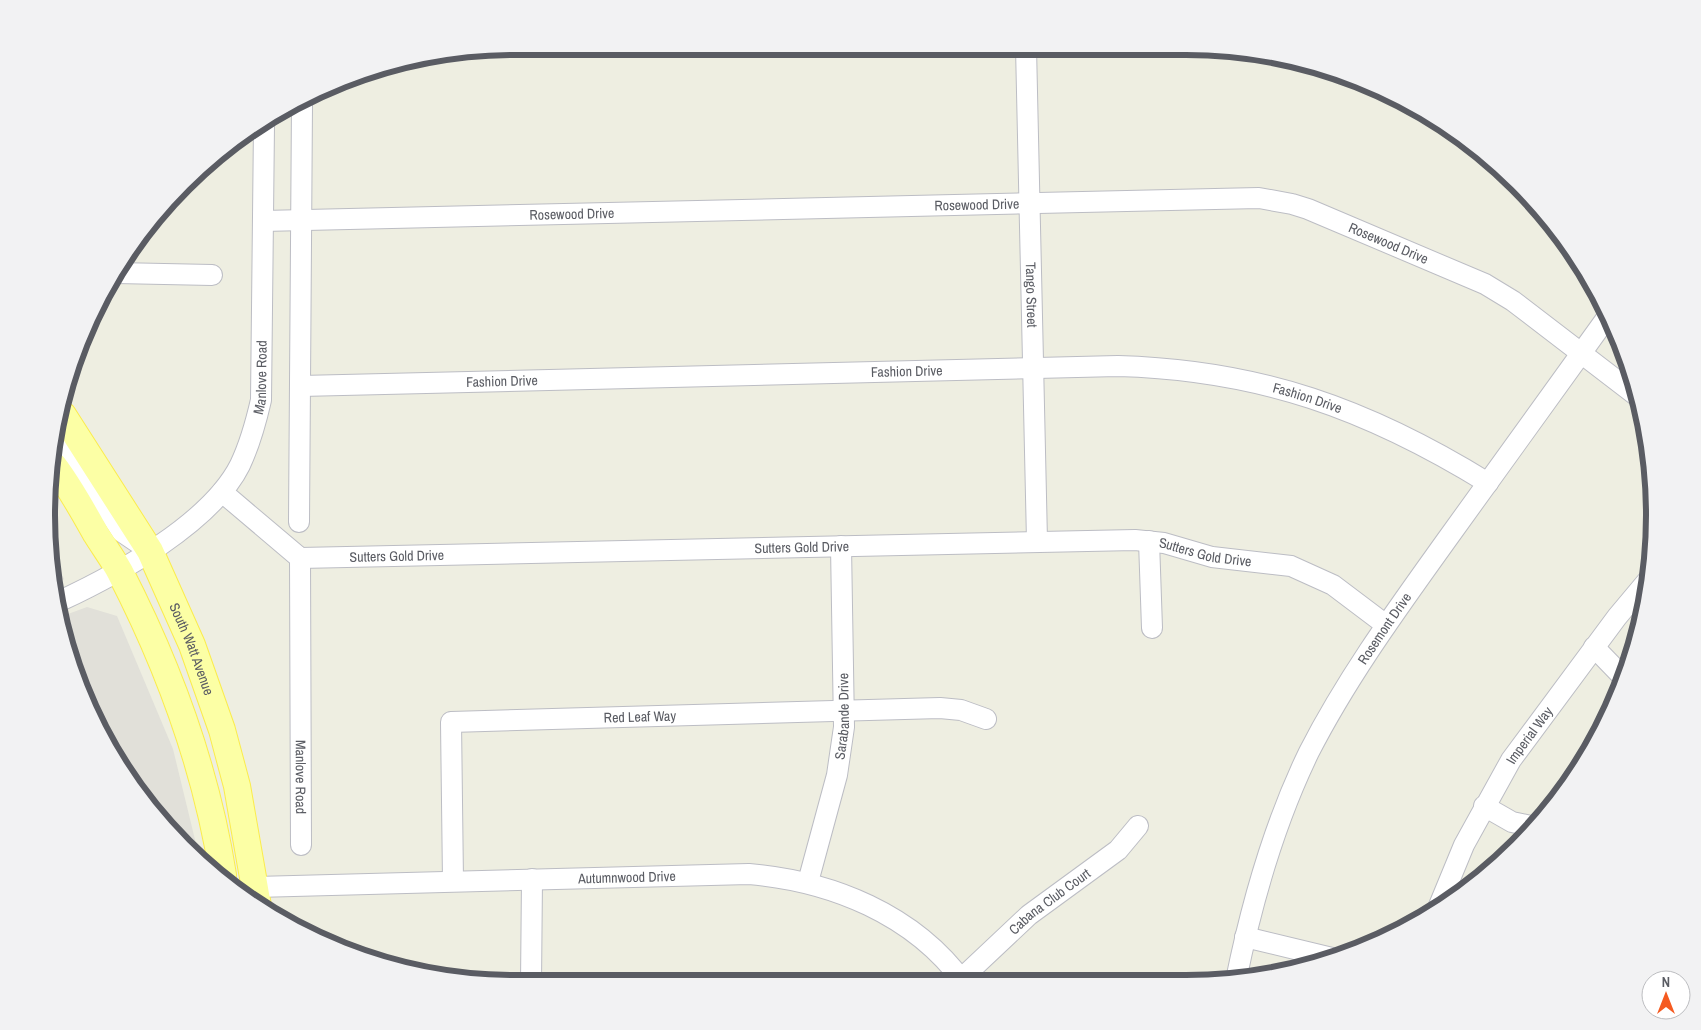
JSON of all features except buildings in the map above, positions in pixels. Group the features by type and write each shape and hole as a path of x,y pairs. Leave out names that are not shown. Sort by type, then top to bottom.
{"main road":[{"name":"South Watt Avenue","path":"65,419 150,551 192,645 222,730 237,786 257,895"},
{"path":"57,471 120,571 166,672 203,774 216,831 222,869"}],"street":[{"name":"Tango Street","path":"1026,55 1037,541"},
{"path":"299,522 302,108"},
{"name":"Manlove Road","path":"63,599 120,571 200,515 222,492 242,458 252,435 261,400 264,130"},
{"name":"Rosewood Drive","path":"263,221 1259,198 1292,204 1486,284 1513,301 1628,388"},
{"path":"124,273 212,275"},
{"name":"Rosemont Drive","path":"1238,972 1244,937 1269,851 1309,753 1337,700 1386,625 1604,322"},
{"name":"Fashion Drive","path":"301,386 1033,368 1159,367 1200,371 1281,388 1336,405 1379,423 1447,457 1488,483"},
{"path":"62,440 122,532 150,551"},
{"path":"222,492 300,558"},
{"name":"Sutters Gold Drive","path":"300,558 1037,541 1149,541 1212,557 1276,562 1305,571 1333,585 1386,625"},
{"path":"1149,541 1152,628"},
{"name":"Sarabande Drive","path":"808,882 840,759 844,711 841,546"},
{"name":"Manlove Road","path":"300,558 300,845"},
{"name":"Imperial Way","path":"1442,897 1454,867 1484,806 1525,739 1639,591"},
{"path":"1594,648 1618,672"},
{"name":"Red Leaf Way","path":"453,881 451,722 940,708 961,710 986,719"},
{"path":"1484,806 1512,822 1525,825"},
{"name":"Cabana Club Court","path":"968,975 1029,915 1118,850 1138,826"},
{"name":"Autumnwood Drive","path":"259,897 453,881 749,874 808,882 852,896 904,926 928,944 956,975"},
{"path":"531,975 532,879"},
{"path":"1244,937 1319,955"}],"shaded area":[{"path":"58,567 64,579 60,583"},
{"path":"87,607 117,616 173,749 197,846 150,795 133,771 102,718 79,663 65,609 68,614"}]}
